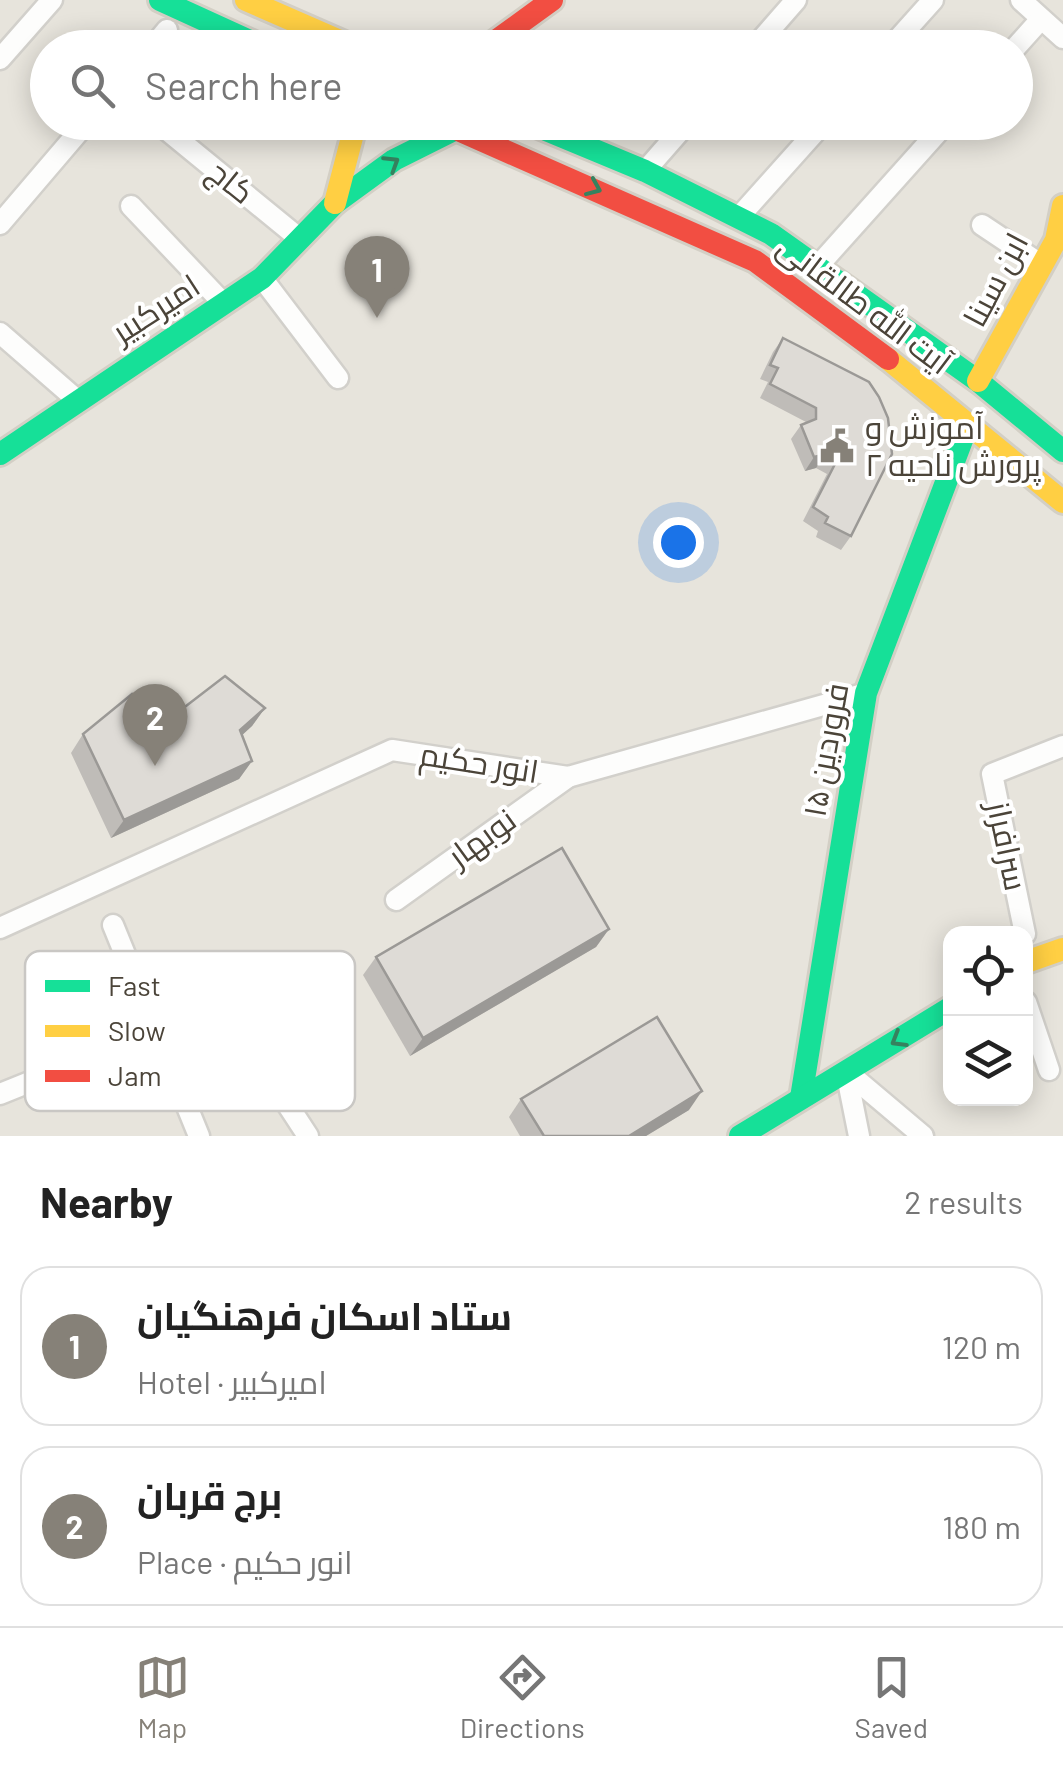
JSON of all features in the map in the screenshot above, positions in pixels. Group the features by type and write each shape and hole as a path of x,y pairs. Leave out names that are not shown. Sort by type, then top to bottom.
{"main road":[{"path":"511,30 552,0"},
{"path":"167,1 227,30"},
{"path":"250,1 315,30"},
{"path":"335,203 351,140"},
{"name":"امیرکبیر","path":"0,454 262,278 335,203 425,140"},
{"name":"آیت الله طالقانی","path":"480,140 755,261 850,328 967,428 1063,502"},
{"path":"548,169 561,140"},
{"name":"آیت الله طالقانی","path":"567,140 645,171 739,218 818,266 978,381 1063,451"},
{"name":"ابن سینا","path":"978,381 1059,240 1063,206"},
{"name":"۱۵ فروردین","path":"801,1098 866,693 967,428"},
{"path":"1033,959 1063,949"},
{"path":"740,1136 943,1012"}],"street":[{"path":"0,60 52,0"},
{"path":"770,30 796,0"},
{"path":"906,30 933,0"},
{"path":"1020,0 1063,38"},
{"path":"1031,30 1041,18"},
{"path":"0,224 72,140"},
{"name":"کاج","path":"179,140 300,239"},
{"path":"645,171 672,140"},
{"path":"739,218 808,140"},
{"path":"818,266 931,140"},
{"path":"132,206 223,303"},
{"path":"982,225 1042,265"},
{"path":"262,278 338,378"},
{"path":"0,334 77,400"},
{"name":"انور حکیم","path":"0,928 392,750 568,777 866,693"},
{"name":"سرافراز","path":"1023,926 992,774 1063,746"},
{"name":"نوبهار","path":"396,900 568,777"},
{"path":"113,925 123,951"},
{"path":"1031,1016 1049,1070"},
{"path":"846,1072 859,1136"},
{"path":"846,1072 923,1136"},
{"path":"0,1094 25,1084"},
{"path":"189,1111 199,1136"},
{"path":"292,1111 308,1136"}],"shaded area":[{"path":"0,0 1063,0 1063,1136 0,1136"}],"building":[{"name":"آموزش و پرورش ناحیه ۲","path":"783,338 869,382 888,418 892,454 851,536 825,523 828,517 813,507 837,460 826,454 814,457 801,425 816,419 816,408 770,384 778,368 770,365"},
{"path":"225,676 265,708 240,730 252,761 124,820 83,734 132,694 160,726"},
{"path":"562,848 609,929 423,1038 376,957"},
{"path":"657,1017 702,1091 629,1136 544,1136 521,1099"}],"traffic: fast":[{"path":"160,0 226,30"},
{"path":"0,454 262,278 335,203 394,160 434,140"},
{"path":"570,140 645,171 771,234 978,381 1063,451"},
{"path":"801,1098 866,693 967,427"},
{"path":"740,1136 943,1012"}],"traffic: slow":[{"path":"246,0 315,30"},
{"path":"335,203 351,140"},
{"path":"978,381 1056,240 1063,206"},
{"path":"888,359 1063,502"},
{"path":"1033,960 1063,949"}],"traffic: jam":[{"path":"511,30 552,0"},
{"path":"481,140 755,261 888,359"}],"place":[{"name":"ستاد اسکان فرهنگیان","path":"377,318"},
{"name":"آموزش و پرورش ناحیه ۲","path":"837,446"},
{"name":"برج قربان","path":"155,766"}]}
